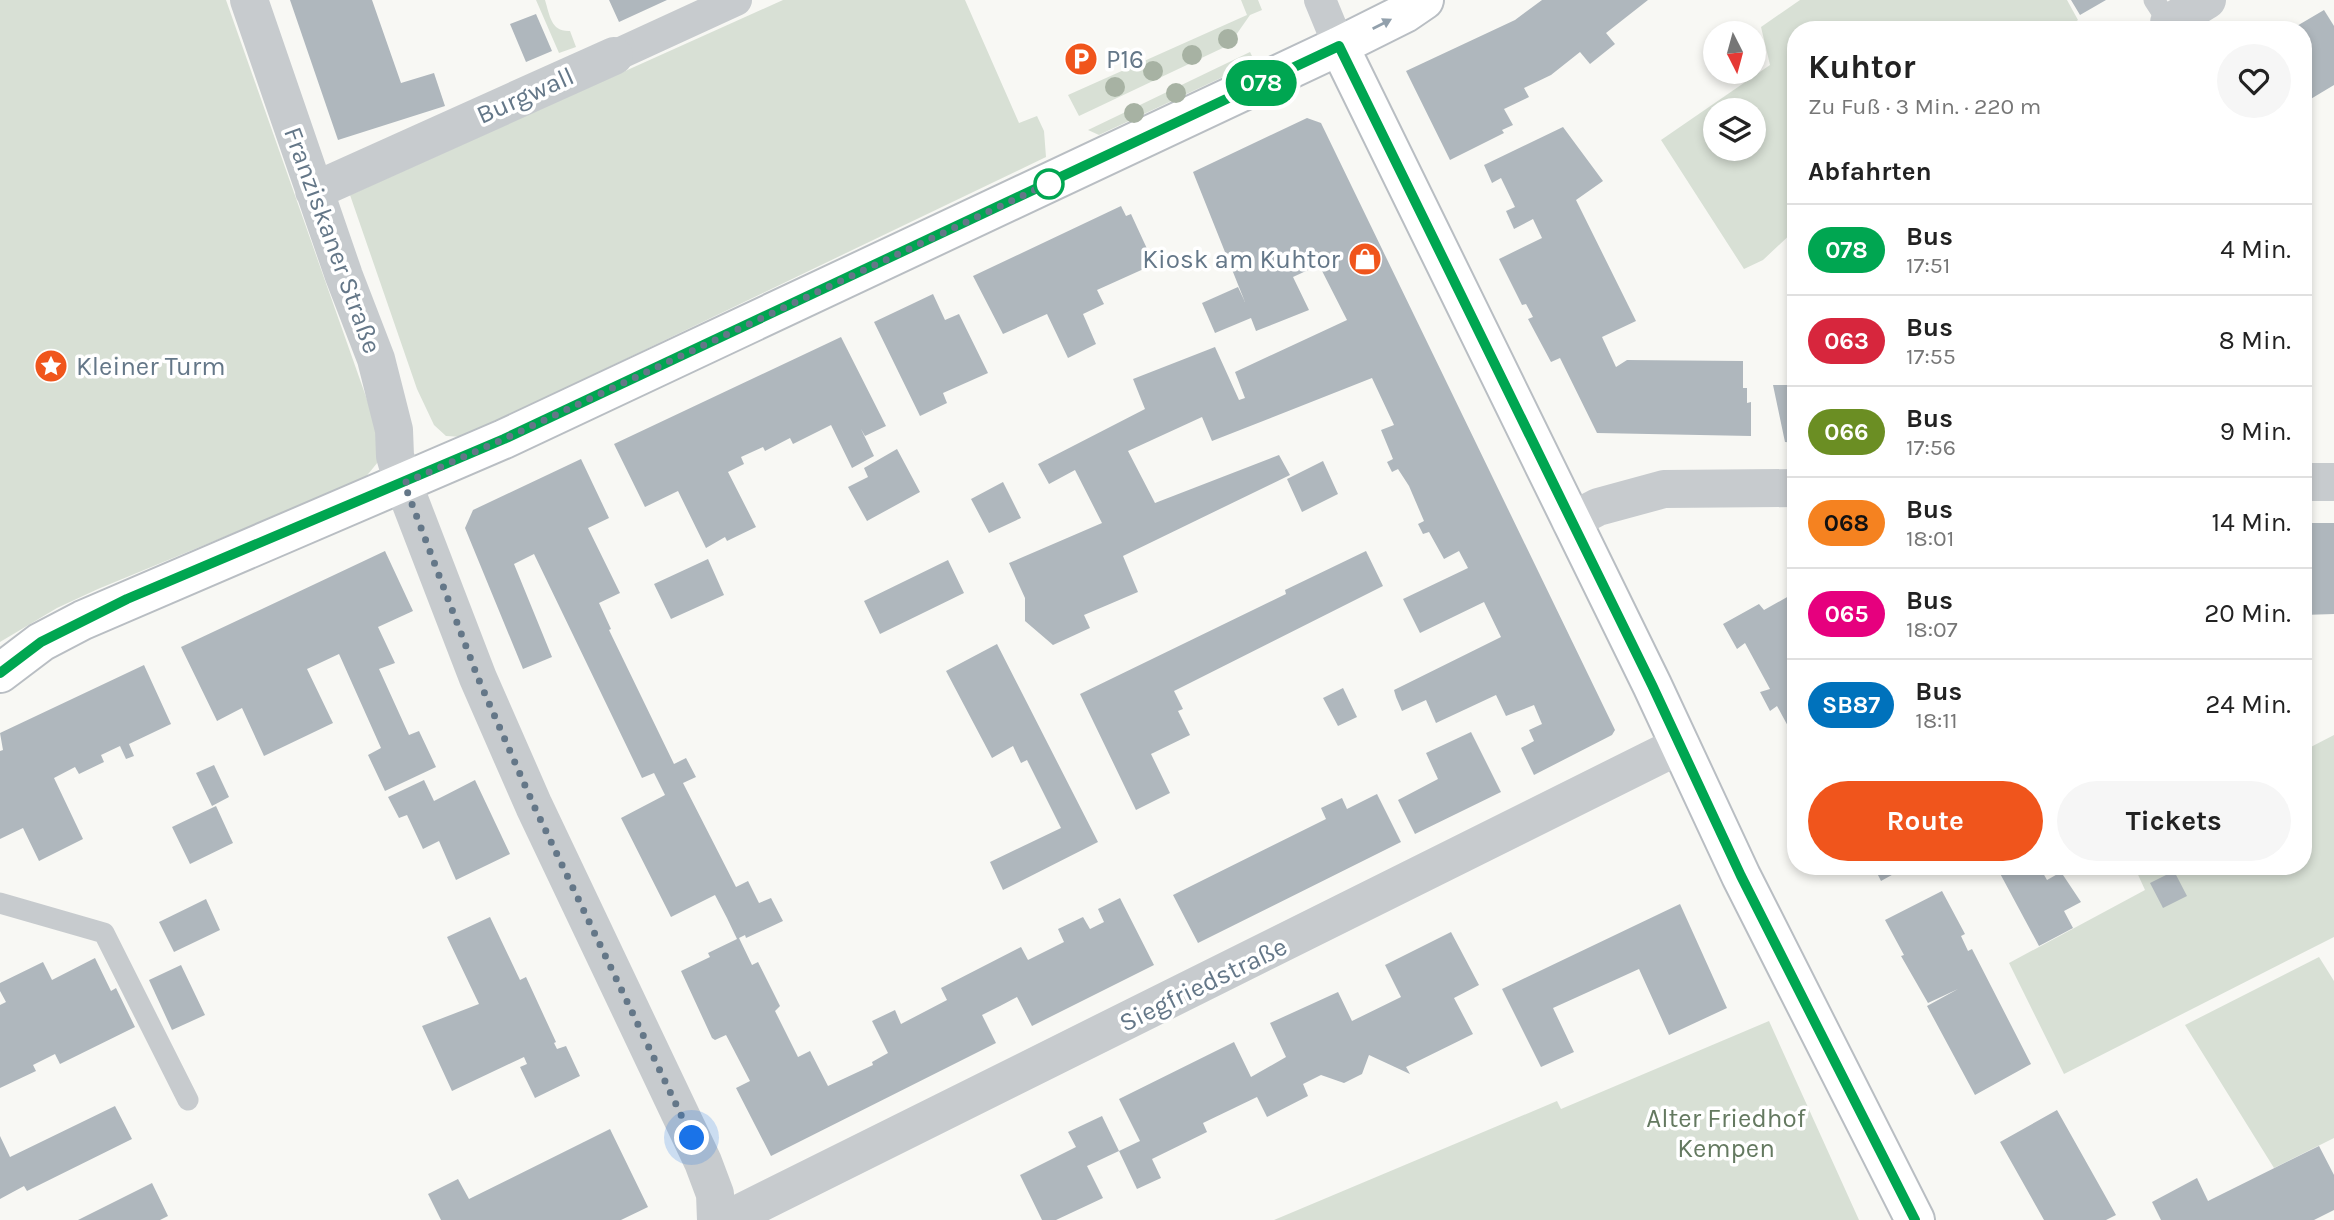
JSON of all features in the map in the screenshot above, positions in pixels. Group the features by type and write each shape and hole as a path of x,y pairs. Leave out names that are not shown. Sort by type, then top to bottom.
{"main road":[{"path":"0,673 41,642 83,620 404,483 663,365 1339,46 1405,13 1424,0"},
{"path":"1339,46 1680,745 1741,876 1915,1220"}],"street":[{"name":"Franziskaner Straße","path":"249,0 314,191 376,359 394,430 395,456 404,483 483,691 534,806 703,1162 715,1194 716,1220"},
{"name":"Burgwall","path":"314,191 736,0"},
{"path":"1320,0 1339,46"},
{"path":"2164,17 2207,0"},
{"path":"2312,482 2334,482"},
{"path":"1571,521 1598,507 1664,489 1787,488"},
{"name":"Siegfriedstraße","path":"726,1220 1680,745"}],"lane":[{"path":"0,903 104,933 188,1100"}],"green space":[{"path":"0,0 226,0 376,425 378,462 364,479 98,589 57,608 0,642"},
{"path":"536,0 545,0 552,22 559,29 570,31 576,47 559,53"},
{"path":"783,0 965,0 1019,123 1037,116 1044,131 1046,157 463,437 446,436 434,425 417,389 350,195"},
{"path":"1241,0 1258,0 1262,10 1250,15 1229,45 1079,116 1068,95 1247,15"},
{"path":"1800,0 2067,0 2078,20 1787,21 1787,238 1763,260 1744,269 1661,140 1703,111 1703,161 1766,161 1766,98 1722,98 1742,84 1766,84 1766,68 1770,65 1766,48 1766,24"},
{"path":"1250,52 1255,62 1099,135 1088,130"},
{"path":"2334,735 2334,937 2064,1074 2009,963 2145,890 2138,875 2312,875 2312,746"},
{"path":"2319,957 2334,981 2334,1138 2274,1168 2185,1025"},
{"name":"Alter Friedhof Kempen","path":"1769,1021 1859,1220 1274,1220 1557,1101 1561,1109"}],"building":[{"path":"290,0 372,0 401,83 434,73 445,106 338,140"},
{"path":"609,0 667,0 619,22"},
{"path":"1542,0 1648,0 1606,33 1615,44 1590,64 1580,52 1551,75 1524,88 1529,97 1504,109 1513,125 1502,130 1504,133 1450,160 1406,71 1515,20"},
{"path":"2071,0 2106,0 2080,15"},
{"path":"2324,10 2334,26 2334,85 2312,98 2312,21 2305,21"},
{"path":"536,14 552,51 526,62 510,24"},
{"path":"1307,118 1321,123 1615,730 1612,735 1534,775 1521,748 1534,741 1529,730 1542,724 1534,705 1506,716 1496,695 1436,723 1426,700 1402,711 1396,697 1394,690 1501,637 1484,602 1420,633 1403,599 1468,568 1459,551 1444,559 1429,532 1423,534 1418,524 1424,521 1409,486 1398,469 1392,472 1387,462 1393,459 1381,430 1394,425 1372,378 1212,441 1202,417 1128,451 1155,503 1279,455 1290,475 1123,556 1138,592 1084,615 1090,628 1053,645 1025,621 1025,598 1009,563 1102,523 1075,470 1049,484 1038,464 1145,409 1133,379 1215,347 1239,400 1245,398 1235,372 1347,320 1319,265 1293,277 1309,310 1256,331 1251,318 1215,333 1202,303 1238,287 1245,302 1193,172"},
{"path":"1563,127 1603,181 1576,200 1636,321 1602,337 1616,367 1627,360 1743,361 1743,388 1747,388 1747,403 1751,402 1751,436 1597,433 1560,358 1551,362 1528,319 1533,317 1526,304 1522,305 1499,259 1542,238 1533,219 1514,229 1506,211 1515,207 1501,178 1492,183 1484,165"},
{"path":"1121,206 1126,216 1131,214 1149,253 1144,256 1148,267 1097,290 1104,304 1083,314 1096,344 1068,358 1047,314 1003,334 973,276"},
{"path":"933,294 945,320 959,314 988,373 943,393 947,403 920,416 874,322"},
{"path":"841,337 886,426 865,436 861,429 874,456 852,468 831,425 793,444 790,438 765,451 763,447 741,457 744,464 728,472 756,527 727,541 725,537 706,548 678,491 645,507 614,444"},
{"path":"1773,385 1787,385 1785,442"},
{"path":"897,449 920,492 867,521 848,487 868,477 864,468"},
{"path":"581,459 609,518 588,528 620,593 599,603 611,629 609,630 674,764 686,758 696,777 683,783 736,887 748,881 759,903 771,898 783,921 746,938 745,935 739,938 752,965 758,962 780,1006 775,1011 798,1057 810,1051 828,1086 873,1065 872,1062 888,1053 872,1021 895,1010 901,1024 947,1000 941,988 1021,947 1028,960 1064,942 1058,929 1083,917 1090,929 1104,922 1098,909 1120,898 1154,965 1032,1026 1017,997 982,1015 996,1043 771,1156 736,1088 750,1081 726,1035 715,1040 712,1038 681,971 710,957 708,953 737,939 727,918 715,895 671,917 621,818 665,795 654,773 642,778 534,554 514,564 552,657 523,669 465,528 473,510"},
{"path":"1323,461 1338,494 1302,512 1287,479"},
{"path":"1003,482 1021,518 989,533 971,499"},
{"path":"2312,523 2334,523 2334,614 2312,615"},
{"path":"385,551 413,611 378,627 395,663 379,669 409,735 419,731 436,767 385,791 368,755 381,748 339,654 307,669 333,723 264,756 242,708 217,721 181,647"},
{"path":"1366,551 1383,586 1174,691 1183,709 1178,711 1190,735 1151,754 1170,793 1136,810 1080,694 1286,594 1285,590"},
{"path":"708,559 724,595 671,619 654,584"},
{"path":"948,560 964,593 880,634 864,601"},
{"path":"1787,597 1787,724 1777,706 1770,711 1760,692 1770,689 1745,643 1737,649 1723,624 1759,604 1764,610"},
{"path":"997,644 1098,842 1003,890 990,862 1061,828 1027,760 1021,763 1013,746 992,758 946,671"},
{"path":"144,665 171,724 129,744 134,756 126,759 120,746 101,755 104,762 79,774 75,767 54,778 83,839 39,861 23,828 0,839 0,751 3,750 0,733"},
{"path":"1343,688 1357,717 1338,726 1323,698"},
{"path":"1471,732 1501,792 1415,834 1398,800 1438,779 1426,753"},
{"path":"214,765 229,797 212,806 196,773"},
{"path":"424,780 434,801 475,780 510,854 456,880 439,841 423,849 407,815 399,818 388,797"},
{"path":"1377,794 1401,842 1198,943 1173,895 1326,819 1321,808 1342,798 1347,809"},
{"path":"216,806 233,843 190,864 172,827"},
{"path":"1878,875 1892,875 1881,881"},
{"path":"2001,875 2044,875 2047,880 2056,875 2063,875 2081,902 2064,911 2073,928 2039,946"},
{"path":"2166,875 2176,875 2187,896 2163,908 2150,883"},
{"path":"1942,891 1965,934 1961,936 1968,951 1972,949 2031,1064 1975,1095 1927,1006 1958,989 1928,1003 1901,956 1904,955 1885,920"},
{"path":"206,899 220,930 174,952 159,922"},
{"path":"1680,904 1727,1008 1669,1035 1639,969 1553,1008 1574,1052 1541,1067 1502,989"},
{"path":"490,917 520,980 526,977 557,1049 566,1046 580,1076 535,1098 520,1067 527,1064 524,1057 452,1091 422,1026 479,1004 447,937"},
{"path":"1451,932 1479,985 1454,998 1473,1034 1406,1067 1410,1074 1369,1055 1362,1074 1344,1083 1321,1075 1303,1084 1308,1096 1267,1117 1257,1097 1203,1123 1207,1132 1152,1159 1161,1178 1137,1189 1119,1151 1140,1141 1119,1099 1234,1042 1251,1077 1286,1057 1270,1023 1338,992 1352,1021 1401,997 1385,965"},
{"path":"95,958 111,991 116,988 135,1027 60,1064 55,1054 33,1065 36,1071 0,1088 0,1005 6,1002 0,991 0,983 43,962 52,980"},
{"path":"181,965 205,1015 172,1030 149,980"},
{"path":"115,1106 132,1139 27,1191 24,1186 0,1199 0,1136 10,1157"},
{"path":"2057,1110 2116,1215 2106,1220 2044,1220 2000,1142"},
{"path":"1102,1116 1119,1151 1087,1166 1103,1198 1056,1220 1042,1220 1020,1175 1076,1147 1068,1132"},
{"path":"610,1129 648,1207 621,1220 441,1220 428,1194 458,1179 469,1199"},
{"path":"2319,1146 2334,1175 2334,1210 2314,1220 2161,1220 2152,1202 2197,1178 2208,1201"},
{"path":"152,1183 168,1216 160,1220 78,1220"}],"bus line":[{"name":"078","path":"0,673 41,642 127,599 504,439 1339,46 1652,685 1741,876 1915,1220"}],"place":[{"name":"P16","path":"1081,59"},
{"name":"Kiosk am Kuhtor","path":"1365,259"},
{"name":"Kleiner Turm","path":"51,366"}],"route":[{"path":"692,1138 534,806 478,678 404,483 504,439 1056,180 1049,184"}]}
